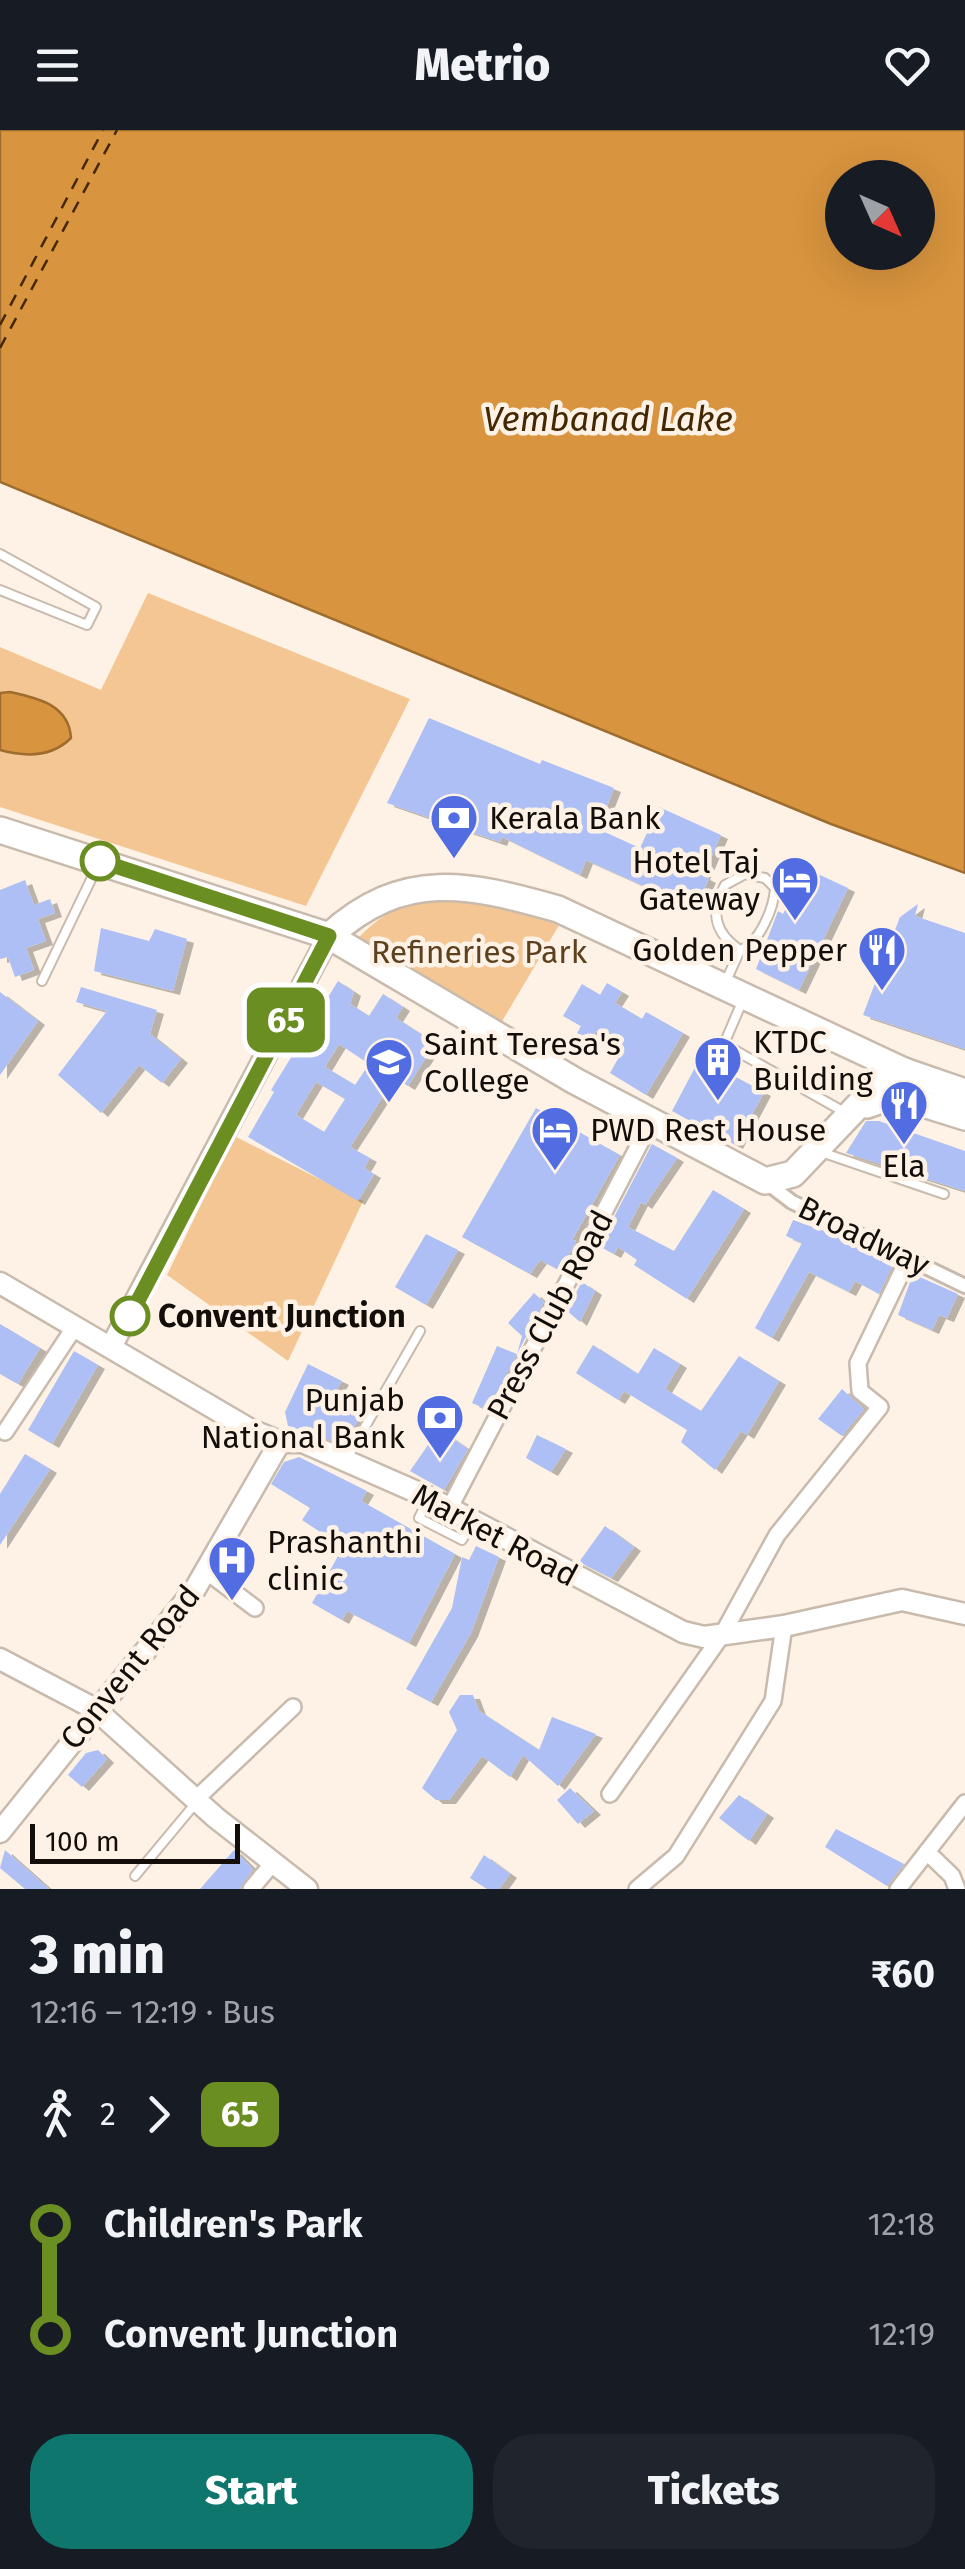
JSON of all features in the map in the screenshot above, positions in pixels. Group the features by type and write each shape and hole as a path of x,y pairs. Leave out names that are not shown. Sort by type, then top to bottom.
{"main road":[{"path":"0,830 329,936 651,1122 765,1182 793,1174 874,1089 899,1083 965,1092"},
{"path":"329,936 359,909 392,894 468,888 558,909 734,990 965,1117"}],"street":[{"path":"111,1348 329,936"},
{"name":"Press Club Road","path":"450,1508 651,1122"},
{"name":"Broadway","path":"765,1182 792,1202 965,1286"},
{"path":"610,1794 722,1636 777,1536 880,1407 860,1391 858,1363 908,1259"},
{"name":"Market Road","path":"0,1282 251,1430 280,1442 303,1442 428,1497 683,1632 722,1636 902,1600 965,1614"},
{"path":"6,1432 74,1328"},
{"name":"Convent Road","path":"0,1832 206,1571 280,1442"},
{"path":"206,1571 255,1608"},
{"path":"637,1889 676,1856 773,1701 784,1626"},
{"path":"0,1659 96,1710 305,1889"},
{"path":"197,1800 293,1707"},
{"path":"898,1889 965,1803"},
{"path":"927,1852 952,1876 957,1889"},
{"path":"251,1889 273,1862"}],"lane":[{"path":"0,554 96,607 87,625 0,590"},
{"path":"42,981 100,861"},
{"path":"740,950 720,931 714,916 716,900 725,885 744,874 765,878 775,888 775,898 756,939 740,950 724,1044 850,1116"},
{"path":"817,1150 944,1194"},
{"path":"346,1460 420,1331"},
{"path":"428,1497 419,1518 462,1540 474,1520"},
{"path":"135,1876 197,1800"}],"green space":[{"path":"148,593 410,699 306,906 0,807 0,647 101,690"},
{"name":"Refineries Park","path":"438,897 503,903 561,922 501,1023 355,942 392,912"},
{"path":"234,1136 363,1201 288,1361 167,1275"}],"water":[{"name":"Vembanad Lake","path":"0,130 965,130 965,873 831,824 0,482"},
{"path":"0,693 41,700 58,711 65,718 71,738 38,754 0,750"}],"building":[{"path":"429,718 540,764 542,760 614,788 598,829 640,848 659,807 721,835 703,876 709,879 695,909 586,860 580,875 502,837 500,842 387,803"},
{"name":"Hotel Taj Gateway","path":"805,868 848,888 799,990 756,969 778,911 783,914"},
{"path":"25,880 34,905 50,899 55,913 38,919 46,941 26,948 34,970 15,977 8,957 0,959 0,890"},
{"path":"918,904 915,916 965,933 965,1049 863,1015 900,917"},
{"path":"101,928 149,941 155,929 187,939 173,991 94,971"},
{"path":"338,981 354,992 350,1004 369,1016 383,994 403,1007 396,1018 435,1043 408,1086 395,1078 350,1147 370,1158 364,1168 374,1174 358,1201 248,1137 274,1092 271,1090","holes":["339,1044 369,1064 355,1085 325,1067","316,1082 345,1099 324,1132 296,1115"]},
{"path":"607,983 622,992 615,1003 642,1019 646,1012 683,1033 646,1095 610,1073 624,1048 596,1031 590,1041 577,1033 581,1026 563,1016 582,984 600,995"},
{"path":"81,987 157,1010 150,1034 181,1059 162,1083 139,1065 101,1113 58,1075 107,1011 76,1002"},
{"path":"0,992 38,1021 0,1075"},
{"name":"KTDC Building","path":"700,1058 764,1092 736,1145 672,1111"},
{"name":"PWD Rest House","path":"536,1108 620,1155 572,1240 576,1241 561,1271 540,1260 530,1274 462,1237"},
{"path":"866,1121 879,1121 965,1151 965,1191 846,1153"},
{"path":"652,1144 677,1158 645,1205 641,1202 628,1227 674,1251 713,1190 744,1209 687,1299 634,1265 637,1260 618,1247 614,1254 599,1246"},
{"path":"793,1220 836,1235 892,1267 879,1294 855,1281 849,1292 809,1272 772,1338 755,1328 802,1243 786,1236"},
{"path":"426,1234 458,1250 426,1305 395,1287"},
{"path":"913,1274 958,1294 947,1318 939,1315 932,1330 898,1315"},
{"path":"582,1282 595,1291 580,1322 566,1310"},
{"path":"534,1293 544,1302 488,1410 472,1403 497,1346 517,1354 522,1336 508,1323"},
{"path":"0,1324 40,1348 18,1384 0,1374"},
{"path":"593,1345 638,1374 654,1348 680,1364 665,1389 701,1411 739,1356 779,1381 747,1435 741,1431 715,1470 681,1442 687,1430 624,1391 618,1400 576,1373"},
{"path":"74,1351 98,1365 52,1444 28,1430"},
{"path":"308,1364 342,1381 335,1392 365,1409 343,1445 288,1426 285,1412"},
{"path":"842,1389 864,1409 842,1436 818,1419"},
{"name":"Punjab National Bank","path":"439,1429 468,1449 444,1490 410,1471"},
{"path":"537,1435 566,1449 551,1472 526,1458"},
{"path":"25,1454 50,1469 0,1545 0,1494"},
{"path":"299,1457 367,1491 361,1501 455,1554 409,1643 347,1611 342,1620 312,1603 343,1547 302,1520 310,1508 271,1484 284,1462"},
{"path":"605,1526 634,1547 611,1578 579,1562"},
{"path":"476,1546 499,1557 471,1633 431,1702 406,1689 452,1608 462,1557 469,1560"},
{"path":"460,1695 473,1695 479,1711 539,1750 552,1717 596,1734 558,1786 523,1755 510,1777 482,1756 449,1800 436,1800 422,1788 457,1730 449,1712"},
{"path":"98,1750 107,1759 82,1787 68,1775 86,1753"},
{"path":"570,1788 594,1811 578,1824 557,1800"},
{"path":"739,1795 767,1814 749,1841 719,1818"},
{"path":"836,1829 904,1864 887,1886 825,1847"},
{"path":"5,1850 49,1889 25,1889 0,1868"},
{"path":"234,1850 253,1869 240,1889 200,1889"},
{"path":"484,1855 510,1874 499,1889 487,1889 470,1878"}],"ferry route":[{"path":"0,325 103,130"},
{"path":"0,348 117,130"}],"bus line":[{"name":"65","path":"100,861 329,936 130,1316"}],"place":[{"name":"Kerala Bank","path":"454,860"},
{"name":"Hotel Taj Gateway","path":"795,922"},
{"name":"Golden Pepper","path":"882,992"},
{"name":"KTDC Building","path":"718,1102"},
{"name":"Saint Teresa's College","path":"389,1104"},
{"name":"Ela","path":"904,1146"},
{"name":"PWD Rest House","path":"555,1172"},
{"name":"Convent Junction","path":"130,1316"},
{"name":"Punjab National Bank","path":"440,1460"},
{"name":"Prashanthi clinic","path":"232,1602"}]}
